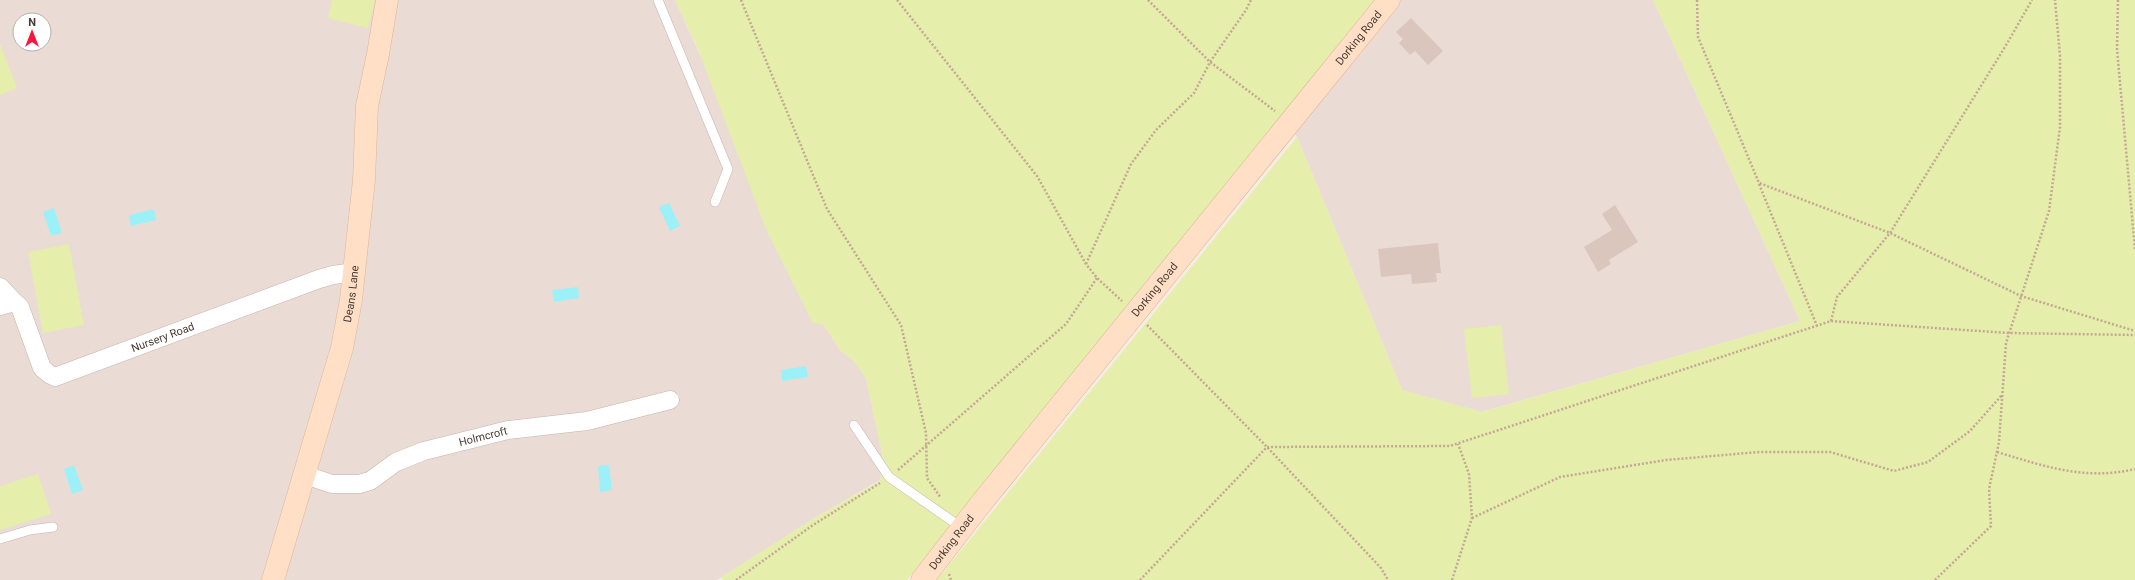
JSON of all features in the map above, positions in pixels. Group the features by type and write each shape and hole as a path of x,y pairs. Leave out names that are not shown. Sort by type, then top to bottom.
{"main road":[{"name":"Deans Lane","path":"273,580 342,348 352,300 364,180 367,106 387,0"},
{"name":"Dorking Road","path":"922,580 962,528 1289,121 1389,0"}],"street":[{"name":"Nursery Road","path":"0,287 7,304 20,307 42,368 49,374 56,377 319,279 334,274 355,272"},
{"name":"Holmcroft","path":"304,476 332,484 359,484 370,481 396,462 424,451 508,430 587,421 670,400"}],"lane":[{"path":"658,0 728,169 716,202"},
{"path":"854,426 889,478 962,528"},
{"path":"0,539 30,530 53,527"}],"path":[{"path":"741,0 745,14 828,209 901,324 926,433 925,448 928,478 945,503"},
{"path":"897,0 1037,176 1086,264 1097,278 1135,313 1267,447 1381,568 1388,580"},
{"path":"1148,0 1210,62 1289,121"},
{"path":"1086,264 1131,164 1156,130 1194,93 1210,62 1246,10 1251,0"},
{"path":"1697,0 1698,37 1817,326"},
{"path":"1831,321 1837,297 1890,233 2005,48 2032,0"},
{"path":"1935,580 1991,526 1989,489 1997,452 2003,395 2006,343 2050,212 2060,127 2060,56 2055,0"},
{"path":"2118,0 2117,49 2135,250"},
{"path":"1759,183 1890,233 2021,296 2135,331"},
{"path":"736,580 814,525 889,478 925,448 1066,324 1097,278"},
{"path":"1140,580 1267,447 1450,446 1831,321 2009,333 2135,335"},
{"path":"1472,518 1560,477 1666,460 1759,452 1830,452 1894,471 1928,462 1970,431 2003,395"},
{"path":"1452,580 1472,518 1469,474 1458,444"},
{"path":"1997,452 2064,472 2115,474 2135,470"}],"shaded area":[{"path":"0,0 675,0 824,325 840,350 853,360 866,378 884,463 880,480 818,516 717,580 0,580"},
{"path":"1389,0 1653,0 1800,321 1481,412 1402,390 1289,121"}],"green space":[{"path":"332,0 375,0 368,28 328,18"},
{"path":"675,0 1374,0 907,580 722,580 723,576 818,516 880,481 884,463 866,378 853,360 840,350 824,325 813,323 766,229 698,49"},
{"path":"1653,0 2135,0 2135,580 937,580 1297,137 1402,390 1482,412 1800,321"},
{"path":"0,44 17,88 0,95"},
{"path":"69,244 84,325 43,333 28,252"},
{"path":"1501,325 1509,394 1472,398 1464,329"},
{"path":"38,474 51,514 0,530 0,486"}],"water":[{"path":"669,203 680,226 670,231 659,207"},
{"path":"54,208 62,233 51,236 43,212"},
{"path":"154,209 156,220 131,226 129,215"},
{"path":"578,287 579,298 554,302 552,290"},
{"path":"806,366 808,377 782,381 781,370"},
{"path":"74,465 83,490 72,494 64,469"},
{"path":"609,465 612,490 600,492 598,466"}],"building":[{"path":"1411,18 1443,51 1428,65 1415,51 1410,55 1399,43 1403,39 1396,32"},
{"path":"1615,205 1638,242 1609,260 1611,264 1598,272 1584,247 1612,230 1602,214"},
{"path":"1438,243 1441,273 1436,273 1437,282 1412,284 1411,274 1381,277 1378,249"}]}
